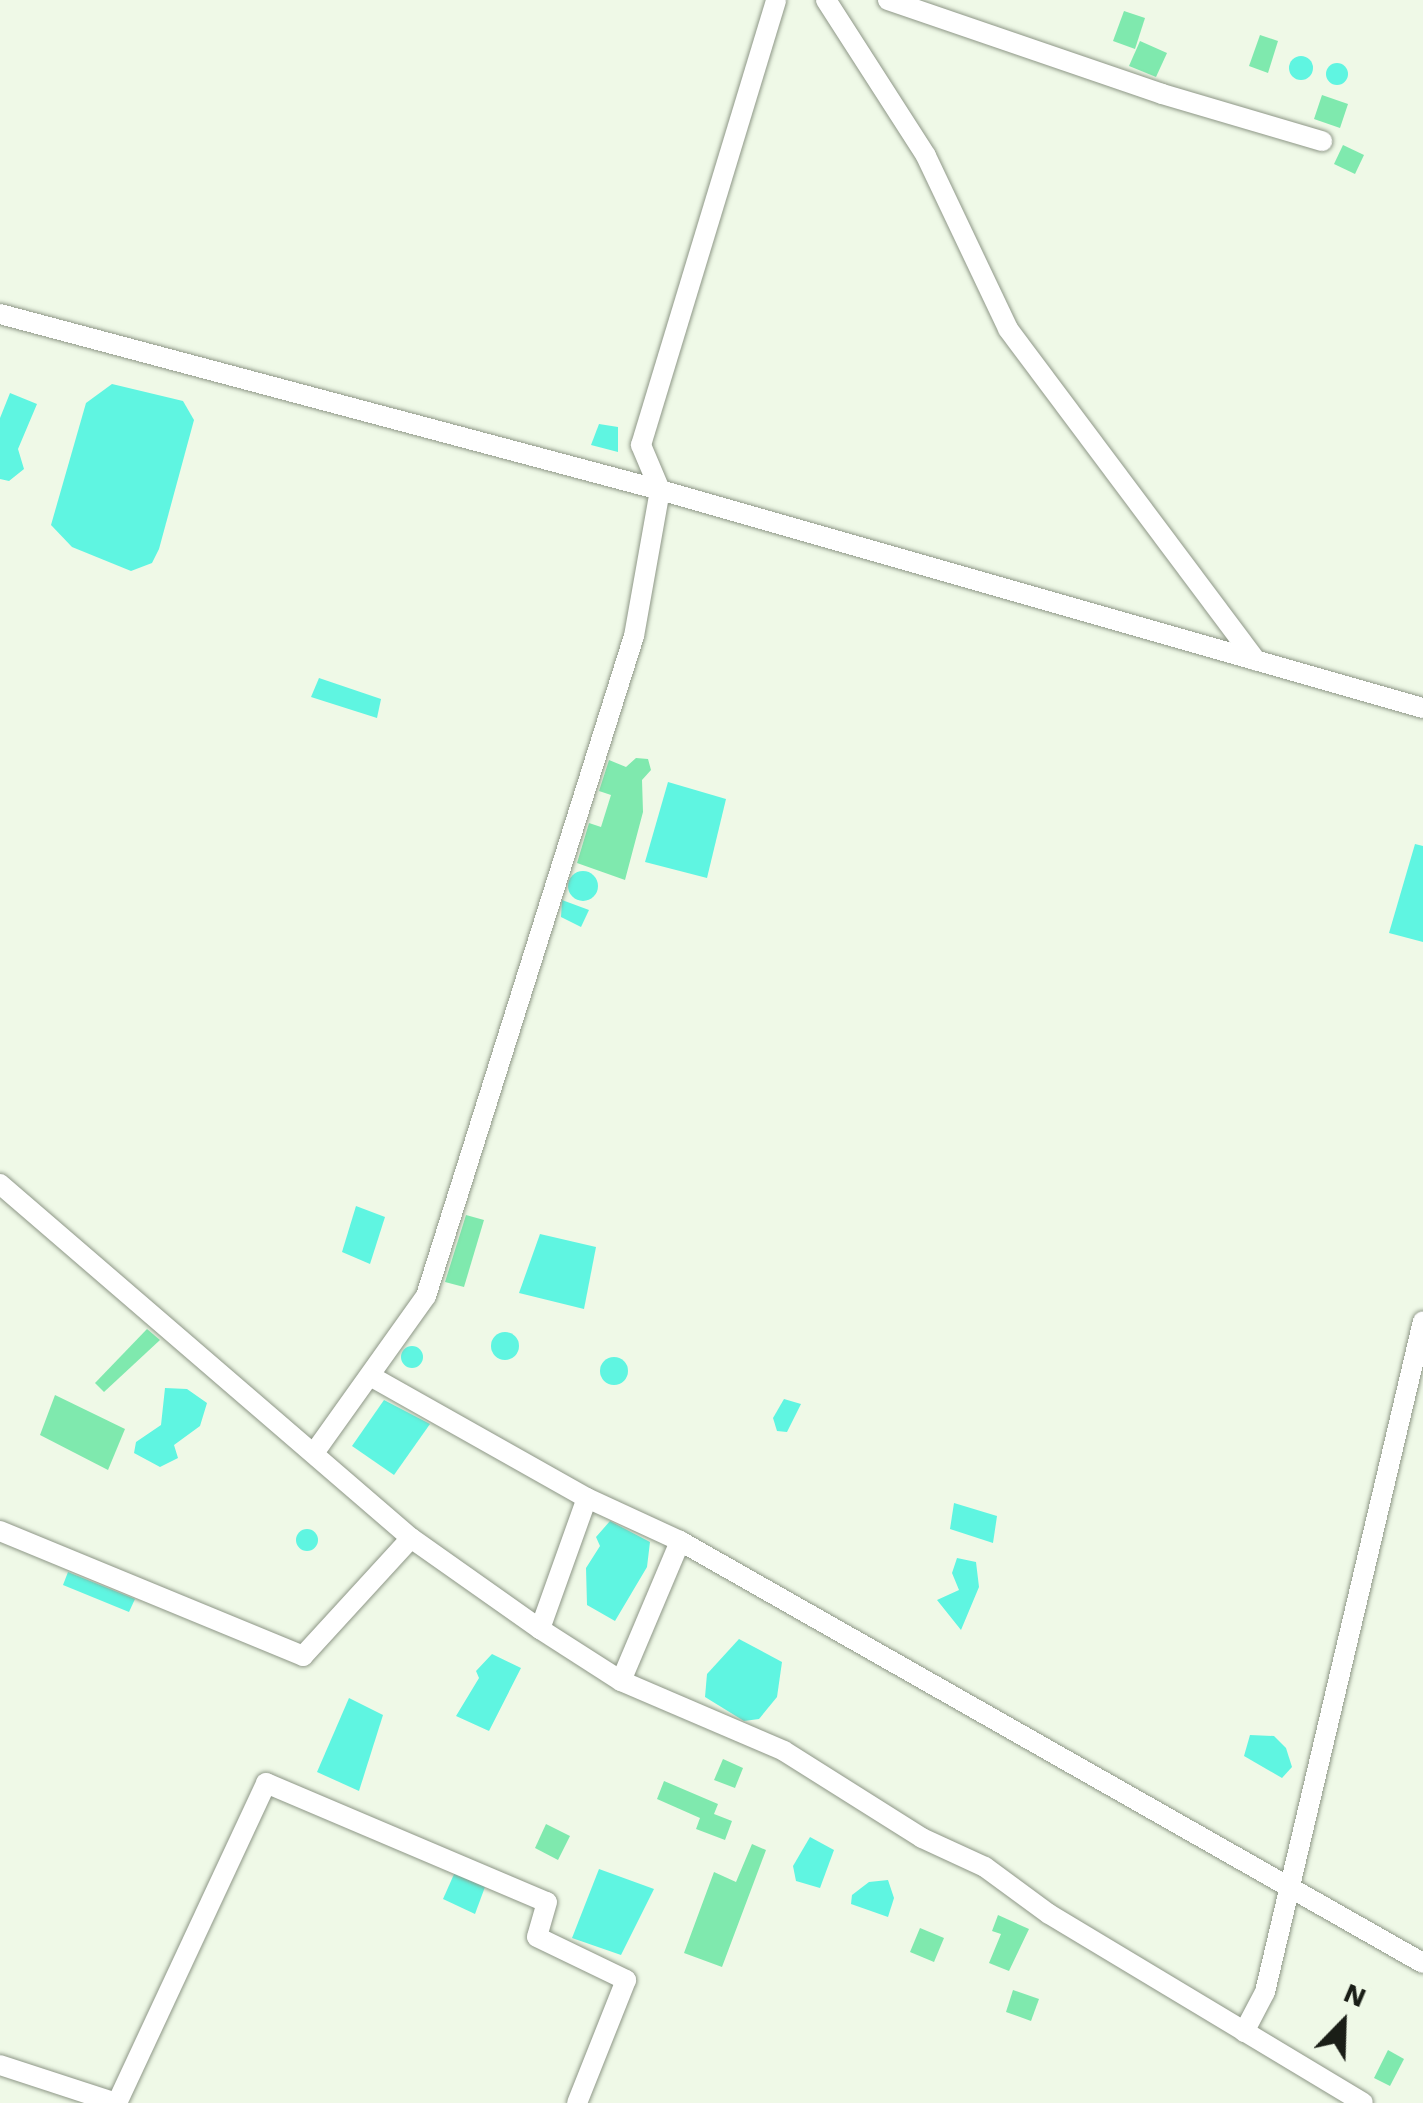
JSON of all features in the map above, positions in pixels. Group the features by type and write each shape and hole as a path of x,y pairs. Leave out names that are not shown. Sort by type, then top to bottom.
{"street":[{"path":"314,1453 426,1296 634,636 660,490 641,444 776,0"},
{"path":"826,0 926,156 1008,329 1256,661"},
{"path":"888,0 1162,94 1322,140"},
{"path":"0,314 660,490 1423,708"},
{"path":"0,1184 411,1538 540,1629 621,1681 784,1751 922,1838 985,1867 1048,1914 1363,2103"},
{"path":"1244,2032 1264,1992 1423,1321"},
{"path":"372,1376 587,1498 680,1541 1288,1892 1423,1963"},
{"path":"540,1629 587,1498"},
{"path":"0,1531 302,1656 411,1538"},
{"path":"621,1681 680,1541"},
{"path":"0,2065 116,2103 266,1783 546,1902 537,1937 626,1980 577,2103"}],"water":[{"path":"1301,56 1313,68 1301,80 1289,68"},
{"path":"1337,63 1345,66 1345,82 1337,85 1329,82 1326,74 1329,66"},
{"path":"112,384 183,401 194,420 159,549 152,563 131,571 72,547 51,525 86,403"},
{"path":"10,393 37,404 18,449 24,469 9,481 0,479 0,418"},
{"path":"599,424 618,427 618,452 591,445"},
{"path":"319,678 381,699 377,718 311,697"},
{"path":"668,782 726,799 707,878 645,862"},
{"path":"1415,844 1423,846 1423,942 1389,933"},
{"path":"583,871 593,876 598,886 593,896 583,901 573,896 568,886 573,876"},
{"path":"562,900 589,910 581,927 561,917"},
{"path":"356,1206 385,1217 370,1264 342,1252"},
{"path":"540,1234 596,1247 584,1309 519,1293"},
{"path":"505,1332 515,1336 519,1346 515,1356 505,1360 495,1356 491,1346 495,1336"},
{"path":"408,1346 416,1346 423,1357 416,1368 408,1368 401,1361 401,1353"},
{"path":"614,1357 624,1361 628,1371 624,1381 614,1385 604,1381 600,1371 604,1361"},
{"path":"165,1388 187,1389 207,1403 200,1426 174,1445 178,1458 160,1467 134,1453 136,1442 161,1425"},
{"path":"784,1399 801,1404 787,1432 777,1431 773,1418"},
{"path":"384,1400 430,1424 394,1475 352,1446"},
{"path":"954,1503 997,1516 993,1543 950,1529"},
{"path":"610,1521 650,1542 647,1567 615,1621 587,1605 586,1568 600,1546 596,1537"},
{"path":"303,1529 311,1529 318,1540 311,1551 303,1551 296,1544 296,1536"},
{"path":"957,1558 976,1562 979,1587 961,1630 937,1600 959,1590 952,1573"},
{"path":"68,1572 135,1599 129,1612 63,1585"},
{"path":"739,1639 782,1662 777,1697 759,1719 744,1721 705,1697 707,1674"},
{"path":"492,1654 521,1668 489,1731 456,1716 479,1678 476,1671"},
{"path":"349,1698 383,1715 359,1791 317,1772"},
{"path":"1250,1735 1274,1736 1286,1748 1292,1767 1282,1778 1244,1756"},
{"path":"810,1837 834,1850 820,1888 796,1881 793,1866"},
{"path":"459,1863 489,1876 475,1914 443,1899"},
{"path":"599,1869 654,1889 621,1955 572,1938"},
{"path":"888,1880 894,1898 888,1917 851,1904 852,1895 869,1882"}],"building":[{"path":"1124,11 1145,18 1135,49 1113,41"},
{"path":"1260,35 1278,41 1268,73 1249,66"},
{"path":"1140,41 1167,53 1156,77 1129,66"},
{"path":"1322,95 1348,104 1340,128 1314,119"},
{"path":"1343,145 1364,155 1355,174 1334,164"},
{"path":"636,758 648,759 651,770 642,780 643,812 625,880 577,863 589,823 601,827 611,795 599,791 609,760 626,767"},
{"path":"466,1215 484,1220 464,1287 445,1282"},
{"path":"147,1329 160,1340 104,1392 95,1383"},
{"path":"55,1395 125,1429 108,1470 40,1435"},
{"path":"723,1759 743,1768 735,1788 714,1780"},
{"path":"664,1781 718,1804 714,1814 732,1821 725,1840 696,1829 700,1818 657,1799"},
{"path":"546,1824 570,1836 558,1860 535,1848"},
{"path":"752,1844 766,1850 722,1967 684,1953 714,1872 736,1882"},
{"path":"998,1915 1029,1929 1009,1971 989,1963 1001,1934 992,1931"},
{"path":"920,1928 944,1938 934,1962 910,1952"},
{"path":"1013,1990 1039,1999 1031,2021 1006,2012"},
{"path":"1388,2050 1404,2059 1390,2086 1374,2078"}]}
